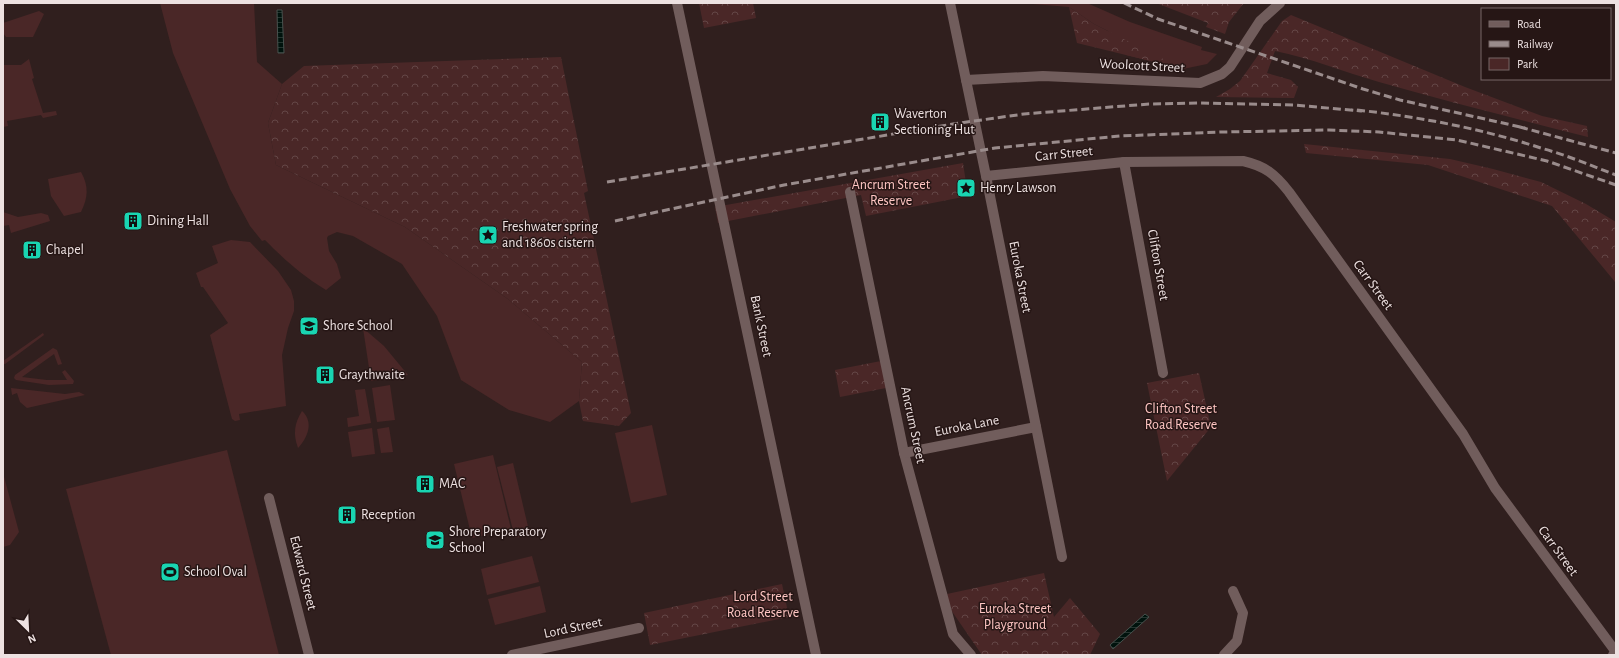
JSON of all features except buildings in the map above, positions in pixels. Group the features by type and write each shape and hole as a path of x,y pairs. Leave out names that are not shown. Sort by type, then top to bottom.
{"street":[{"name":"Bank Street","path":"677,3 816,655"},
{"name":"Euroka Street","path":"950,3 1062,557"},
{"name":"Woolcott Street","path":"966,80 1043,76 1200,83 1213,79 1230,67 1260,21 1280,3"},
{"name":"Carr Street","path":"986,176 1124,162 1243,161 1255,164 1272,173 1289,192 1464,434 1494,488 1616,652"},
{"name":"Clifton Street","path":"1124,162 1163,373"},
{"name":"Ancrum Street","path":"850,192 904,453 953,634 971,655"},
{"name":"Euroka Lane","path":"904,453 1036,427"},
{"name":"Edward Street","path":"270,498 308,655"},
{"path":"1224,655 1237,641 1243,613 1233,591"},
{"name":"Lord Street","path":"512,655 542,652 639,628"}],"green space":[{"path":"160,3 254,3 257,62 282,84 268,123 276,165 405,227 508,299 582,362 579,401 550,422 509,410 461,380 437,316 402,264 353,236 337,232 328,236 327,238 329,251 337,264 341,278 326,290 294,267 265,240 262,241 250,226 230,189 173,53"},
{"path":"699,3 753,3 756,18 704,28"},
{"path":"1021,3 1087,3 1130,22 1202,47 1201,50 1217,54 1207,64 1183,69 1126,55 1108,31 1094,24 1069,7"},
{"path":"1156,3 1244,3 1229,22 1225,34 1206,27 1208,23"},
{"path":"1069,7 1094,24 1183,69 1077,43"},
{"path":"39,11 44,14 33,37 6,37 3,33 3,23"},
{"path":"1291,15 1465,87 1542,116 1587,126 1588,137 1405,89 1302,57 1275,51 1267,73 1291,80 1298,87 1294,98 1216,97 1240,81 1282,21"},
{"path":"561,57 588,191 584,193 631,413 619,426 583,421 579,401 582,362 508,299 405,227 276,165 268,123 282,84 304,66"},
{"path":"29,59 34,78 32,79 43,113 56,111 57,115 43,118 41,115 7,121 8,126 3,127 3,65 21,65"},
{"path":"1304,144 1450,159 1541,182 1586,204 1616,222 1616,283 1552,206 1428,165 1306,153"},
{"name":"Ancrum Street Reserve","path":"963,163 968,196 866,216 861,195 718,223 715,207"},
{"path":"81,172 84,177 87,192 83,207 81,212 64,216 51,196 48,179"},
{"path":"3,212 18,217 41,213 48,215 50,221 11,233 9,225 3,226"},
{"path":"231,240 250,242 278,271 291,290 294,301 294,311 288,328 282,355 286,406 239,414 240,420 235,421 232,419 210,335 228,323 203,287 201,287 196,273 218,263 212,246"},
{"path":"363,328 384,346 408,375 371,381"},
{"path":"43,333 44,335 3,364 3,361"},
{"path":"53,348 57,350 62,364 58,365 54,354 22,377 47,380 67,380 62,372 65,370 74,381 73,384 49,385 16,380 14,378 15,375"},
{"path":"881,361 886,388 840,397 835,370"},
{"name":"Clifton Street Road Reserve","path":"1199,373 1211,427 1167,481 1147,383"},
{"path":"390,385 395,420 377,422 372,388"},
{"path":"11,388 65,394 79,392 85,395 27,408 20,402 17,393 12,395"},
{"path":"365,389 371,423 348,427 347,418 359,416 355,390"},
{"path":"302,411 306,415 309,425 305,439 298,448 295,438 295,429 297,420"},
{"path":"652,425 667,495 631,503 615,433"},
{"path":"389,427 393,452 381,453 377,429"},
{"path":"372,428 375,454 352,457 348,432"},
{"name":"School Oval","path":"227,450 279,655 111,655 66,489"},
{"path":"493,455 511,529 472,538 454,464"},
{"path":"513,463 530,535 515,538 497,467"},
{"path":"3,473 19,532 10,545 3,547"},
{"path":"532,556 539,582 487,595 481,569"},
{"name":"Euroka Street Playground","path":"1044,573 1054,617 1070,598 1100,634 1090,655 982,655 951,610 947,594"},
{"name":"Lord Street Road Reserve","path":"782,584 789,617 650,645 644,613"},
{"path":"540,586 546,612 495,625 488,599"}],"shaded area":[{"path":"277,10 282,10 284,53 278,53"},
{"path":"1145,614 1149,617 1113,649 1110,645"}],"railway":[{"path":"1124,3 1158,19 1363,89 1400,100 1525,128"},
{"path":"607,182 953,124 1024,114 1149,104 1198,103 1294,105 1361,111 1351,110"},
{"path":"1357,110 1428,120 1498,135 1562,155 1616,175"},
{"path":"1520,127 1616,153"},
{"path":"615,221 784,185 995,148 1120,136 1222,132 1329,130 1379,132 1457,140 1547,161 1616,185"}],"place":[{"name":"Waverton Sectioning Hut","path":"880,122"},
{"name":"Henry Lawson","path":"966,188"},
{"name":"Dining Hall","path":"133,221"},
{"name":"Freshwater spring and 1860s cistern","path":"488,235"},
{"name":"Chapel","path":"32,250"},
{"name":"Shore School","path":"309,326"},
{"name":"Graythwaite","path":"325,375"},
{"name":"MAC","path":"425,484"},
{"name":"Reception","path":"347,515"},
{"name":"Shore Preparatory School","path":"435,540"},
{"name":"School Oval","path":"170,572"}]}
